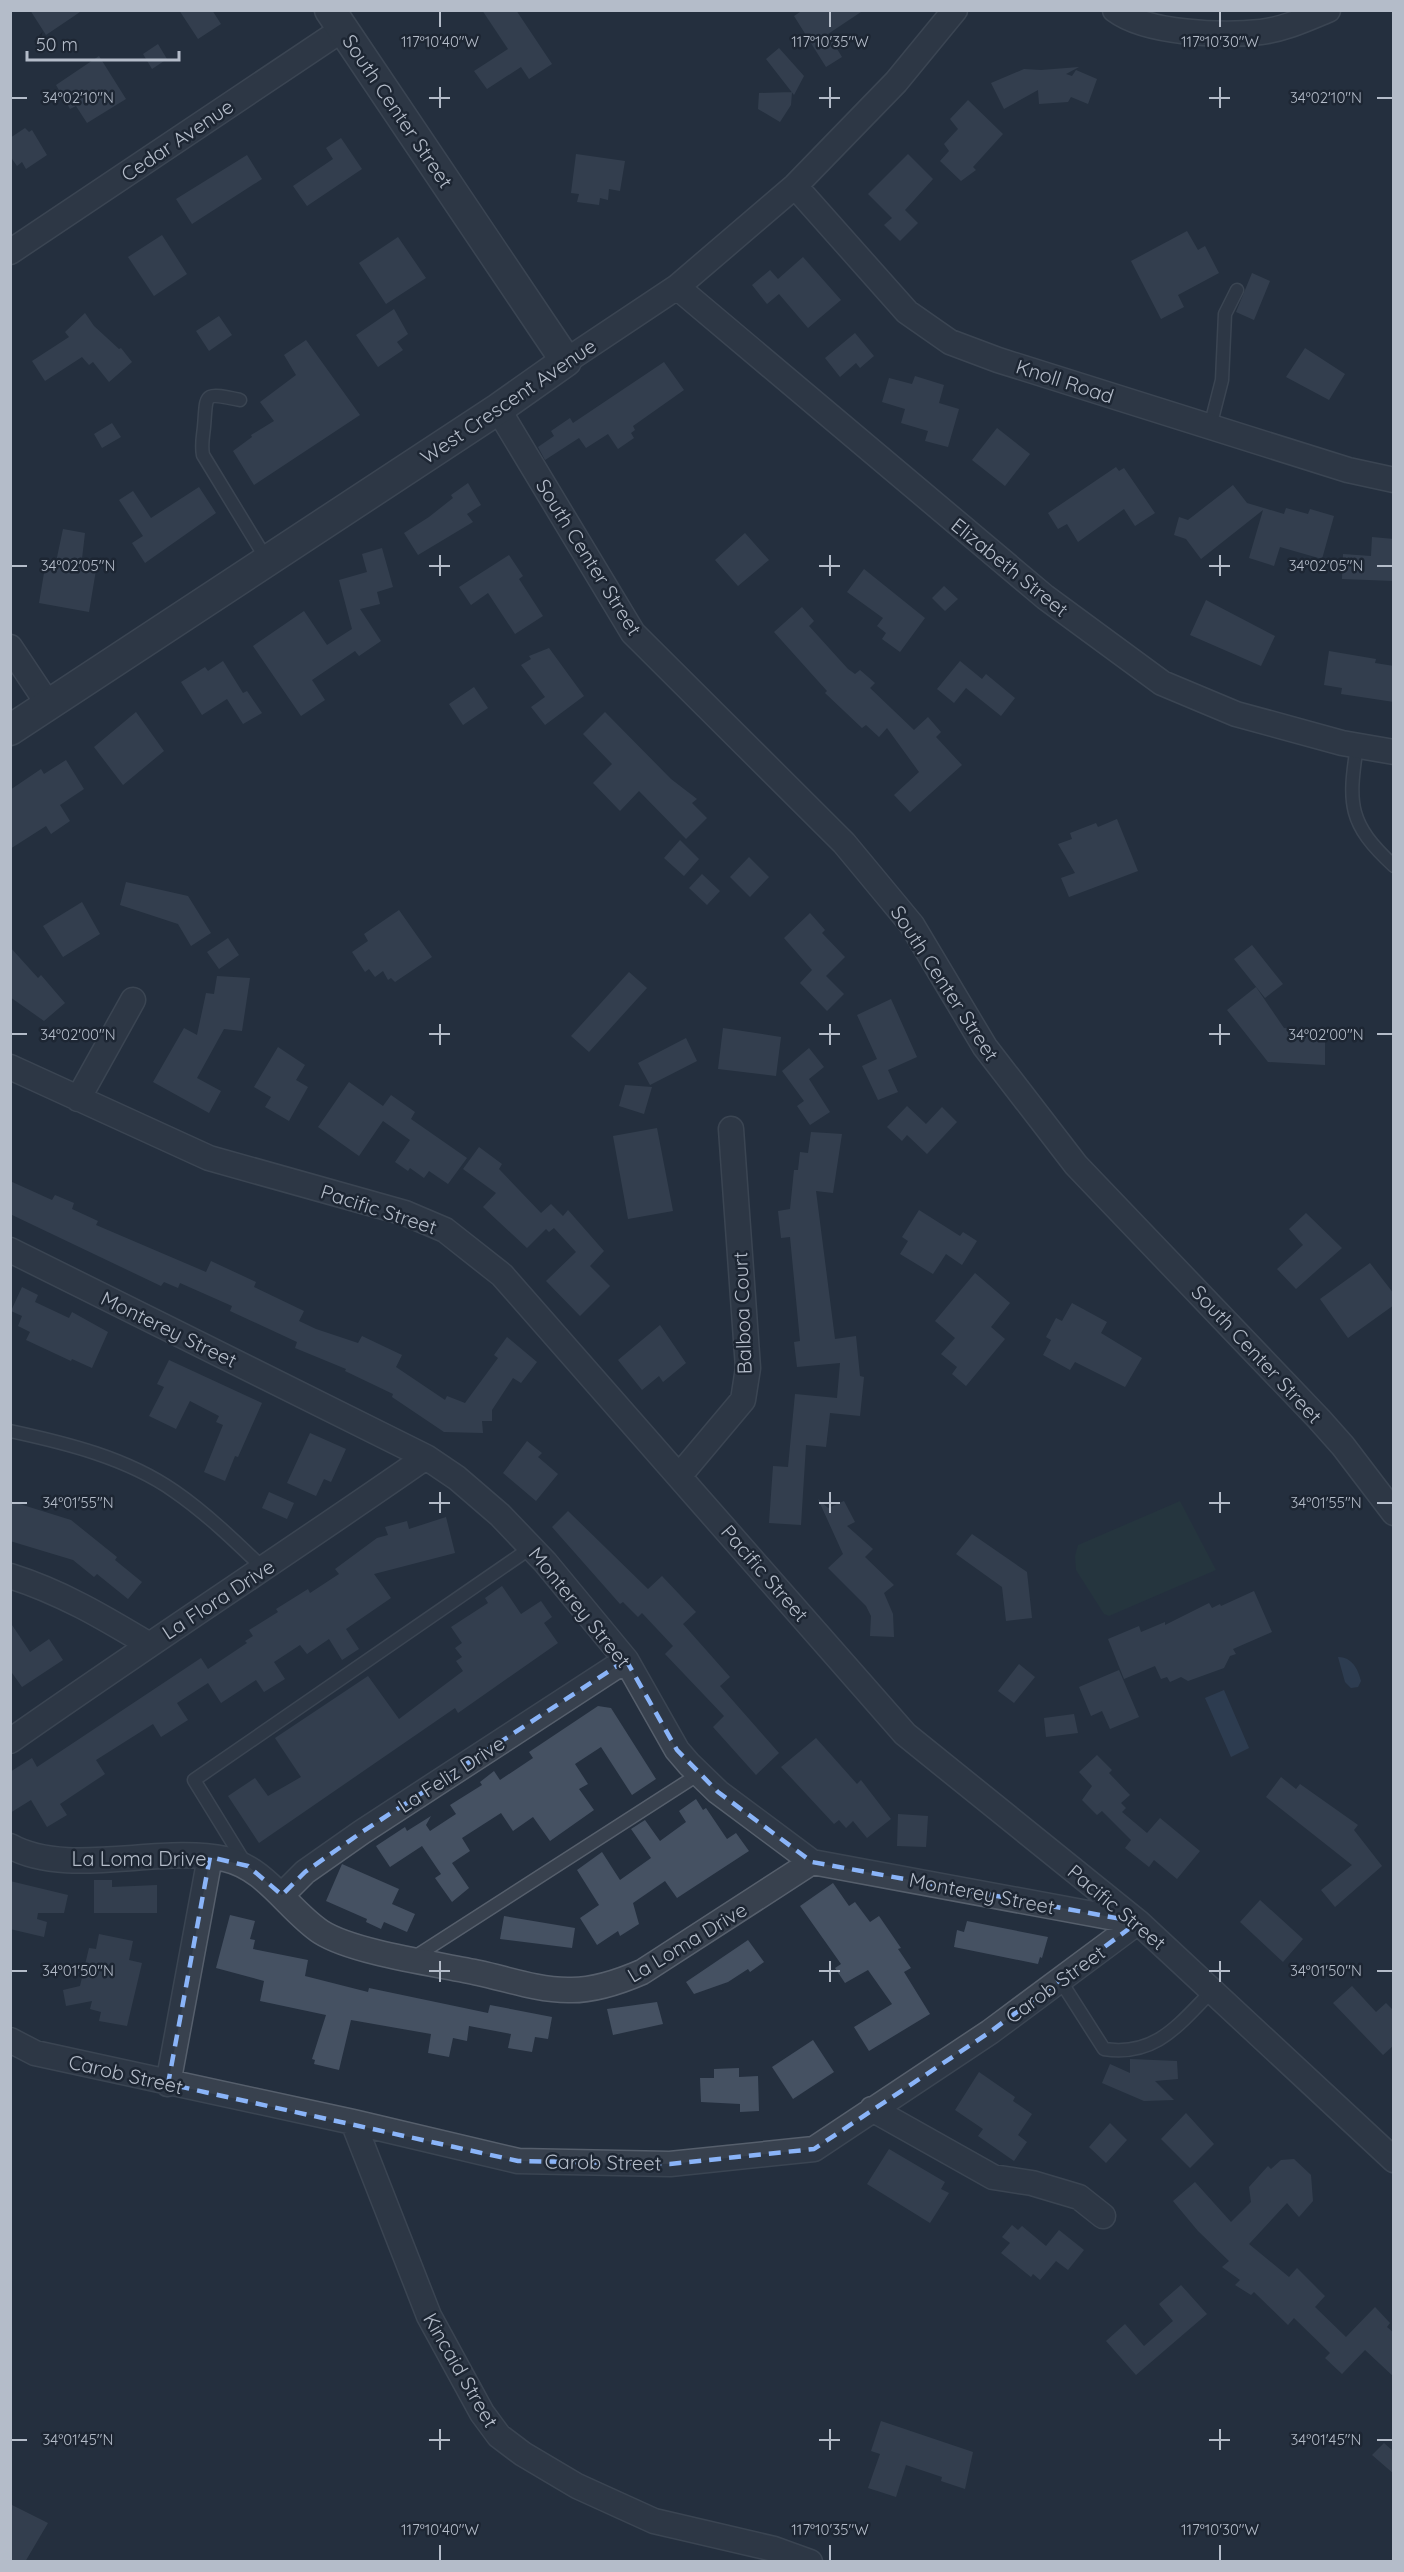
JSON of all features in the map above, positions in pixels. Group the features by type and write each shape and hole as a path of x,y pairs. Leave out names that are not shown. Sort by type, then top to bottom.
{"street":[{"name":"West Crescent Avenue","path":"10,730 498,409 677,287 795,186 896,82 955,10"},
{"path":"1115,10 1132,20 1160,27 1230,33 1277,28 1328,10"},
{"name":"Cedar Avenue","path":"10,252 337,20"},
{"name":"South Center Street","path":"337,20 566,361"},
{"name":"Knoll Road","path":"795,186 907,312 928,329 950,342 998,360 1348,470 1394,480"},
{"name":"Elizabeth Street","path":"677,287 1045,597 1162,683 1236,714 1358,746 1394,753"},
{"name":"South Center Street","path":"498,409 633,633 844,843 912,925 985,1047 1076,1165 1319,1419 1343,1446 1394,1513"},
{"path":"10,647 48,704"},
{"path":"78,1099 133,1000"},
{"name":"Pacific Street","path":"10,1066 209,1158 360,1198 445,1230 502,1275 680,1475 904,1734 1138,1922 1394,2160"},
{"name":"Balboa Court","path":"680,1475 742,1400 748,1368 731,1129"},
{"name":"Monterey Street","path":"10,1250 426,1457 457,1478 532,1547 626,1660 677,1750 699,1774 718,1792 812,1862 1138,1922"},
{"name":"La Flora Drive","path":"10,1741 148,1644 264,1569 426,1457"},
{"path":"10,1576 45,1587 87,1608 148,1644"},
{"name":"La Feliz Drive","path":"282,1895 305,1872 362,1832 626,1660"},
{"name":"La Loma Drive","path":"10,1846 29,1856 85,1859 179,1854 210,1857 248,1866 282,1895 302,1916 339,1941 568,1991 620,1982 642,1972 812,1862"},
{"path":"168,2084 210,1857"},
{"name":"Carob Street","path":"10,2040 35,2053 168,2084 353,2122 518,2161 670,2164 814,2149 990,2032 1138,1922"},
{"path":"872,2109 993,2177 1032,2183 1079,2197 1103,2216"},
{"name":"Kincaid Street","path":"353,2122 429,2316 482,2414 499,2436 523,2454 577,2486 654,2521 774,2549 810,2562"}],"lane":[{"path":"1210,427 1222,380 1226,315 1237,290"},
{"path":"240,400 216,395 207,399 203,406 201,448 203,455 267,561"},
{"path":"1358,746 1351,789 1353,812 1366,837 1394,866"},
{"path":"10,1431 91,1452 136,1470 173,1490 264,1569"},
{"path":"248,1866 194,1780 532,1547"},
{"path":"413,1958 699,1774"},
{"path":"1060,1980 1104,2049 1119,2051 1143,2049 1165,2037 1212,1991"}],"highlighted area":[{"path":"626,1660 677,1750 718,1792 812,1862 1138,1922 990,2032 814,2149 670,2164 518,2161 168,2084 210,1857 248,1866 282,1895 305,1872 362,1832"}],"green space":[{"path":"1180,1501 1216,1570 1109,1616 1104,1614 1076,1570 1075,1556 1078,1545"}],"water":[{"path":"1338,1657 1351,1661 1356,1668 1361,1681 1358,1687 1351,1688 1345,1682"},
{"path":"1224,1690 1249,1748 1231,1757 1205,1698"}],"building":[{"path":"30,10 83,10 46,35"},
{"path":"179,10 212,10 221,24 198,39"},
{"path":"482,10 516,10 552,64 529,79 521,67 487,89 474,71 508,49"},
{"path":"803,10 864,10 828,34 842,57 826,67 794,16"},
{"path":"158,44 167,59 152,69 143,54"},
{"path":"779,48 804,76 794,95 766,59"},
{"path":"99,56 126,99 87,123 76,106 70,109 56,85"},
{"path":"1079,67 1066,74 1072,76 1076,70 1097,79 1088,104 1071,97 1068,102 1039,104 1038,90 1004,109 991,83 1024,69"},
{"path":"792,92 791,105 780,122 758,109 759,93"},
{"path":"968,100 1003,134 973,167 976,170 961,181 940,161 949,151 944,144 958,129 950,119"},
{"path":"25,128 29,132 32,130 47,155 26,169 22,162 17,166 10,156 10,138"},
{"path":"341,138 362,169 307,206 293,186 333,159 326,148"},
{"path":"576,154 625,161 620,191 609,189 608,200 600,198 599,205 577,202 579,194 571,193"},
{"path":"908,154 933,179 905,210 918,223 900,241 884,225 892,218 868,194"},
{"path":"247,155 262,179 192,224 176,199"},
{"path":"1187,231 1198,250 1205,246 1219,273 1178,295 1184,307 1161,319 1131,261"},
{"path":"162,235 187,274 154,296 128,257"},
{"path":"398,237 426,278 386,304 359,263"},
{"path":"803,257 841,300 808,328 779,294 767,304 752,285 770,270 778,279"},
{"path":"1252,273 1270,281 1254,320 1236,312"},
{"path":"394,309 408,334 397,342 403,350 378,367 356,335"},
{"path":"85,313 94,326 119,349 121,348 132,362 109,382 93,362 89,365 82,357 45,381 32,361 69,337 65,332"},
{"path":"219,316 232,335 209,351 196,331"},
{"path":"855,333 874,356 860,368 856,363 840,377 825,358"},
{"path":"306,340 360,415 254,485 233,451 252,437 251,435 274,421 260,402 296,375 284,355"},
{"path":"1305,348 1345,374 1329,400 1286,377"},
{"path":"664,362 684,390 633,426 635,430 631,433 634,438 618,449 608,434 586,448 579,438 545,460 538,447 554,436 551,431 570,418 573,423"},
{"path":"915,376 944,385 939,403 959,409 948,447 925,441 928,431 901,423 905,409 882,402 889,378 912,384"},
{"path":"112,423 121,437 102,448 94,434"},
{"path":"997,428 1030,454 1005,486 972,460"},
{"path":"1116,467 1119,471 1124,468 1155,513 1135,526 1124,509 1078,542 1067,524 1058,529 1048,513"},
{"path":"468,483 481,505 467,514 473,522 418,555 404,533 429,517 453,498 451,495"},
{"path":"1233,485 1247,503 1284,514 1286,508 1308,514 1310,509 1334,516 1322,559 1280,547 1274,566 1249,558 1263,510 1201,559 1186,539 1174,535 1179,517 1188,520"},
{"path":"199,487 216,513 145,563 132,543 143,536 119,500 133,491 151,518"},
{"path":"63,529 85,533 81,567 96,570 89,612 39,603 46,561 56,562"},
{"path":"745,533 769,560 738,586 715,560"},
{"path":"1372,537 1394,539 1394,581 1342,579 1343,554 1371,556"},
{"path":"382,548 393,587 377,592 380,604 360,609 381,641 359,656 355,651 312,680 325,700 301,716 253,646 304,611 327,645 352,629 339,580 367,572 362,554"},
{"path":"509,555 523,576 519,579 543,616 515,634 488,593 471,605 459,587"},
{"path":"864,569 925,618 900,652 882,639 886,633 877,626 883,618 847,592"},
{"path":"944,586 958,599 945,611 932,598"},
{"path":"1206,600 1275,636 1261,666 1190,635"},
{"path":"802,607 814,621 809,626 848,669 855,674 860,670 875,683 870,688 914,730 928,717 941,732 936,737 962,765 910,812 894,795 919,772 887,728 879,737 866,725 862,728 825,693 827,691 774,632"},
{"path":"549,648 584,696 545,725 531,707 545,697 521,665 531,659 529,656"},
{"path":"1329,651 1376,659 1375,663 1394,666 1394,702 1341,694 1342,688 1324,685"},
{"path":"223,661 243,693 247,691 262,713 243,724 227,699 202,715 181,682 205,667 208,671"},
{"path":"960,661 982,679 986,674 1015,698 1001,716 966,688 954,703 937,689"},
{"path":"474,687 488,708 463,725 449,704"},
{"path":"136,712 164,751 123,785 94,747"},
{"path":"605,712 671,779 697,799 692,803 707,818 686,839 639,791 620,811 593,783 612,764 583,734"},
{"path":"66,760 84,789 60,805 70,821 51,834 46,826 10,849 10,790 41,769 44,774"},
{"path":"1117,819 1138,871 1069,897 1061,878 1075,873 1058,844 1072,839 1070,833 1096,823 1098,827"},
{"path":"680,840 699,859 684,876 664,858"},
{"path":"749,857 769,877 750,897 730,877"},
{"path":"702,874 720,891 707,905 689,888"},
{"path":"126,882 188,896 211,933 191,946 178,924 120,905"},
{"path":"82,902 100,934 63,957 43,926"},
{"path":"399,910 432,957 395,982 391,978 388,980 383,971 375,977 369,969 365,972 352,952 368,941 364,934"},
{"path":"810,913 825,930 822,933 845,957 826,976 844,994 827,1011 800,983 812,970 784,938"},
{"path":"228,938 239,955 219,969 207,952"},
{"path":"1252,945 1283,984 1265,998 1234,959"},
{"path":"10,947 38,978 41,975 65,1003 44,1021 10,997"},
{"path":"629,972 647,988 589,1052 571,1036"},
{"path":"217,976 250,978 242,1031 224,1029 197,1078 221,1091 209,1113 153,1082 184,1028 197,1035 206,993 214,994"},
{"path":"1256,987 1284,1028 1325,1031 1325,1065 1268,1062 1227,1010"},
{"path":"891,999 917,1057 888,1070 898,1092 878,1100 862,1066 877,1059 857,1015"},
{"path":"723,1028 781,1037 776,1076 718,1069"},
{"path":"686,1038 697,1061 650,1085 638,1063"},
{"path":"278,1047 305,1065 296,1080 308,1087 289,1121 265,1107 271,1097 254,1087"},
{"path":"809,1048 824,1067 809,1079 830,1112 810,1125 797,1106 804,1101 782,1071"},
{"path":"349,1082 383,1106 391,1095 415,1112 411,1119 467,1158 448,1184 429,1171 424,1178 410,1168 408,1171 395,1162 410,1140 383,1121 359,1156 318,1127"},
{"path":"625,1085 652,1087 644,1114 619,1106"},
{"path":"907,1106 926,1124 942,1107 957,1122 927,1154 907,1135 902,1141 887,1127"},
{"path":"657,1128 673,1211 628,1219 613,1136"},
{"path":"811,1132 842,1134 833,1193 816,1191 835,1339 856,1336 860,1376 864,1377 860,1416 830,1413 826,1447 806,1445 801,1525 769,1523 773,1466 788,1467 795,1394 837,1398 840,1363 797,1367 794,1342 800,1341 790,1237 781,1238 778,1211 790,1209 794,1170 798,1170 800,1152 808,1153"},
{"path":"479,1147 502,1164 499,1169 541,1213 551,1204 563,1216 568,1210 604,1251 590,1266 610,1286 580,1316 546,1281 576,1252 554,1228 549,1232 546,1229 527,1248 483,1207 496,1193 463,1169"},
{"path":"10,1181 52,1200 55,1195 74,1203 72,1209 98,1221 96,1225 206,1272 211,1261 256,1282 254,1287 304,1311 299,1321 316,1329 358,1343 362,1336 402,1355 396,1367 445,1400 447,1396 465,1403 498,1358 494,1355 507,1337 537,1362 521,1383 513,1378 492,1410 492,1421 482,1421 483,1433 444,1432 392,1397 393,1394 345,1371 346,1369 295,1348 297,1342 230,1311 232,1306 180,1283 178,1288 164,1282 161,1286 10,1214"},
{"path":"919,1210 960,1236 963,1232 977,1241 962,1265 946,1254 933,1274 900,1254 908,1241 902,1237"},
{"path":"1306,1213 1342,1248 1296,1289 1277,1269 1303,1245 1289,1229"},
{"path":"1370,1263 1394,1294 1394,1305 1348,1338 1320,1299"},
{"path":"975,1273 1010,1303 991,1327 1005,1339 966,1386 952,1374 957,1367 941,1354 955,1338 935,1321"},
{"path":"22,1287 38,1295 35,1302 69,1318 72,1312 108,1332 92,1368 26,1340 30,1332 18,1326 22,1316 11,1311"},
{"path":"1072,1303 1107,1322 1101,1333 1142,1358 1125,1387 1075,1362 1070,1370 1043,1355 1051,1340 1046,1337 1056,1318 1062,1321"},
{"path":"660,1325 686,1363 663,1382 659,1376 642,1390 618,1360"},
{"path":"169,1360 262,1403 225,1481 204,1472 223,1425 216,1422 219,1416 190,1401 176,1429 149,1416 164,1387 157,1384"},
{"path":"310,1433 346,1449 331,1482 324,1479 316,1496 287,1483"},
{"path":"527,1441 542,1453 538,1457 558,1474 536,1501 503,1473"},
{"path":"269,1492 294,1503 287,1519 262,1508"},
{"path":"818,1499 828,1508 844,1501 855,1522 847,1526 873,1549 865,1557 894,1585 884,1593 893,1614 894,1637 870,1636 871,1616 866,1606 828,1568 843,1554"},
{"path":"10,1501 71,1520 117,1557 115,1560 142,1582 128,1599 97,1574 94,1577 73,1560 10,1541"},
{"path":"568,1511 648,1589 662,1576 696,1612 683,1624 730,1677 720,1686 779,1753 756,1775 713,1727 724,1716 665,1654 673,1646 642,1613 638,1617 623,1602 620,1604 552,1527"},
{"path":"446,1517 455,1553 374,1574 391,1598 346,1629 359,1649 342,1660 329,1639 307,1654 300,1645 274,1662 285,1679 264,1692 256,1680 221,1703 208,1683 177,1703 188,1720 161,1737 153,1724 96,1760 105,1774 60,1804 67,1815 47,1827 31,1800 10,1813 10,1772 32,1758 37,1767 201,1658 208,1669 247,1643 245,1641 253,1636 249,1630 278,1612 276,1609 308,1589 310,1593 339,1574 335,1569 377,1538 388,1535 385,1527 407,1521 409,1529"},
{"path":"972,1534 1027,1572 1032,1618 1006,1621 1002,1587 956,1554"},
{"path":"502,1586 521,1614 541,1601 552,1617 544,1623 558,1643 458,1713 455,1708 259,1843 228,1796 255,1778 268,1796 301,1777 275,1738 368,1676 399,1719 463,1671 456,1661 462,1657 455,1648 462,1643 451,1627 488,1603 485,1598"},
{"path":"1254,1591 1272,1632 1233,1649 1236,1654 1230,1656 1224,1668 1188,1681 1181,1677 1170,1682 1167,1677 1161,1679 1155,1666 1124,1679 1108,1639 1139,1626 1141,1632 1165,1622 1165,1625 1209,1603 1212,1608 1220,1604 1221,1606"},
{"path":"10,1622 30,1652 49,1639 63,1660 22,1687 10,1670"},
{"path":"1019,1664 1035,1677 1014,1703 998,1691"},
{"path":"1119,1670 1139,1717 1110,1729 1102,1711 1091,1716 1079,1687"},
{"path":"598,1706 611,1708 656,1779 632,1795 601,1747 575,1764 588,1784 579,1789 594,1810 550,1841 533,1817 513,1831 501,1813 462,1838 470,1851 452,1863 469,1888 452,1902 435,1878 441,1874 422,1846 390,1867 376,1846 405,1827 407,1831 431,1816 426,1825 430,1831 456,1814 450,1805 482,1785 480,1782 494,1771 500,1780 533,1758 529,1752"},
{"path":"1074,1714 1078,1733 1046,1737 1044,1718"},
{"path":"816,1738 857,1784 861,1780 891,1819 867,1838 853,1821 846,1828 839,1820 834,1824 781,1767"},
{"path":"1097,1755 1112,1770 1109,1773 1130,1795 1121,1803 1126,1808 1122,1812 1147,1833 1160,1818 1200,1851 1177,1879 1154,1860 1149,1867 1125,1848 1131,1840 1102,1811 1097,1815 1082,1800 1092,1786 1079,1772"},
{"path":"1281,1777 1296,1789 1300,1784 1358,1825 1354,1830 1382,1866 1335,1907 1321,1890 1352,1865 1266,1797"},
{"path":"696,1799 703,1810 706,1808 727,1839 736,1833 749,1851 677,1898 665,1881 633,1903 639,1924 620,1936 618,1931 597,1945 580,1918 599,1905 577,1870 602,1852 620,1880 651,1858 631,1829 645,1820 660,1841 686,1822 679,1811"},
{"path":"898,1814 928,1816 926,1847 897,1846"},
{"path":"342,1864 399,1889 392,1904 415,1914 407,1932 384,1922 381,1929 366,1922 367,1919 326,1901"},
{"path":"94,1880 112,1880 112,1887 157,1885 157,1913 94,1913"},
{"path":"10,1881 68,1895 64,1913 38,1913 37,1919 47,1922 44,1937 10,1929"},
{"path":"833,1883 849,1906 855,1902 870,1922 879,1916 901,1948 898,1949 911,1968 904,1972 930,2014 869,2051 854,2027 892,2004 868,1970 845,1983 835,1968 841,1964 800,1906"},
{"path":"1260,1900 1303,1939 1283,1962 1240,1922"},
{"path":"230,1915 255,1921 250,1939 255,1940 253,1949 308,1960 305,1976 368,1992 369,1988 488,2013 490,2005 552,2017 548,2039 535,2037 532,2052 508,2048 511,2034 469,2026 467,2041 453,2038 449,2057 428,2053 431,2034 351,2020 339,2070 314,2064 315,2060 312,2059 326,2015 260,2001 264,1981 216,1968"},
{"path":"504,1916 575,1928 572,1948 500,1939"},
{"path":"967,1921 1048,1937 1042,1958 1040,1957 1038,1964 954,1947 957,1930 964,1932"},
{"path":"99,1934 133,1941 129,1960 142,1963 127,2026 99,2021 101,2012 90,2009 92,2001 66,2006 63,1990 80,1986 89,1948 96,1949"},
{"path":"748,1940 764,1962 750,1972 748,1969 728,1982 694,1994 686,1982"},
{"path":"1352,1986 1376,2012 1386,2003 1394,2011 1394,2045 1383,2055 1333,2003"},
{"path":"657,2002 663,2024 613,2035 607,2009"},
{"path":"813,2040 834,2072 793,2099 772,2067"},
{"path":"1130,2059 1177,2061 1178,2079 1155,2081 1174,2100 1144,2101 1102,2083 1110,2064 1130,2073"},
{"path":"739,2068 739,2077 758,2076 759,2111 740,2112 740,2104 701,2102 700,2078 714,2078 714,2069"},
{"path":"979,2072 1015,2097 1013,2101 1032,2114 1018,2135 1027,2142 1014,2161 978,2136 983,2129 955,2110"},
{"path":"1186,2113 1214,2144 1190,2168 1161,2139"},
{"path":"1110,2123 1127,2140 1106,2163 1089,2147"},
{"path":"889,2149 945,2182 941,2189 949,2193 930,2223 867,2184"},
{"path":"1294,2159 1311,2175 1313,2201 1299,2217 1287,2203 1249,2244 1289,2277 1297,2268 1325,2296 1315,2307 1346,2337 1375,2307 1390,2323 1387,2327 1394,2333 1394,2377 1365,2350 1342,2374 1325,2358 1330,2353 1294,2318 1288,2325 1254,2292 1251,2295 1235,2285 1240,2280 1222,2267 1229,2261 1198,2231 1173,2201 1195,2182 1231,2222 1251,2202 1249,2187 1268,2166 1271,2169 1281,2160"},
{"path":"1012,2225 1018,2230 1022,2226 1046,2246 1059,2230 1084,2250 1068,2270 1056,2261 1040,2280 1033,2274 1031,2277 1001,2253 1010,2243 1002,2237"},
{"path":"1181,2285 1207,2314 1136,2375 1106,2341 1125,2324 1144,2346 1173,2321 1159,2304"},
{"path":"881,2421 973,2452 965,2489 941,2481 942,2477 906,2465 896,2497 868,2488 880,2454 871,2451"},
{"path":"1384,2443 1394,2452 1394,2474 1372,2455"},
{"path":"10,2504 48,2523 25,2562 10,2562"}]}
